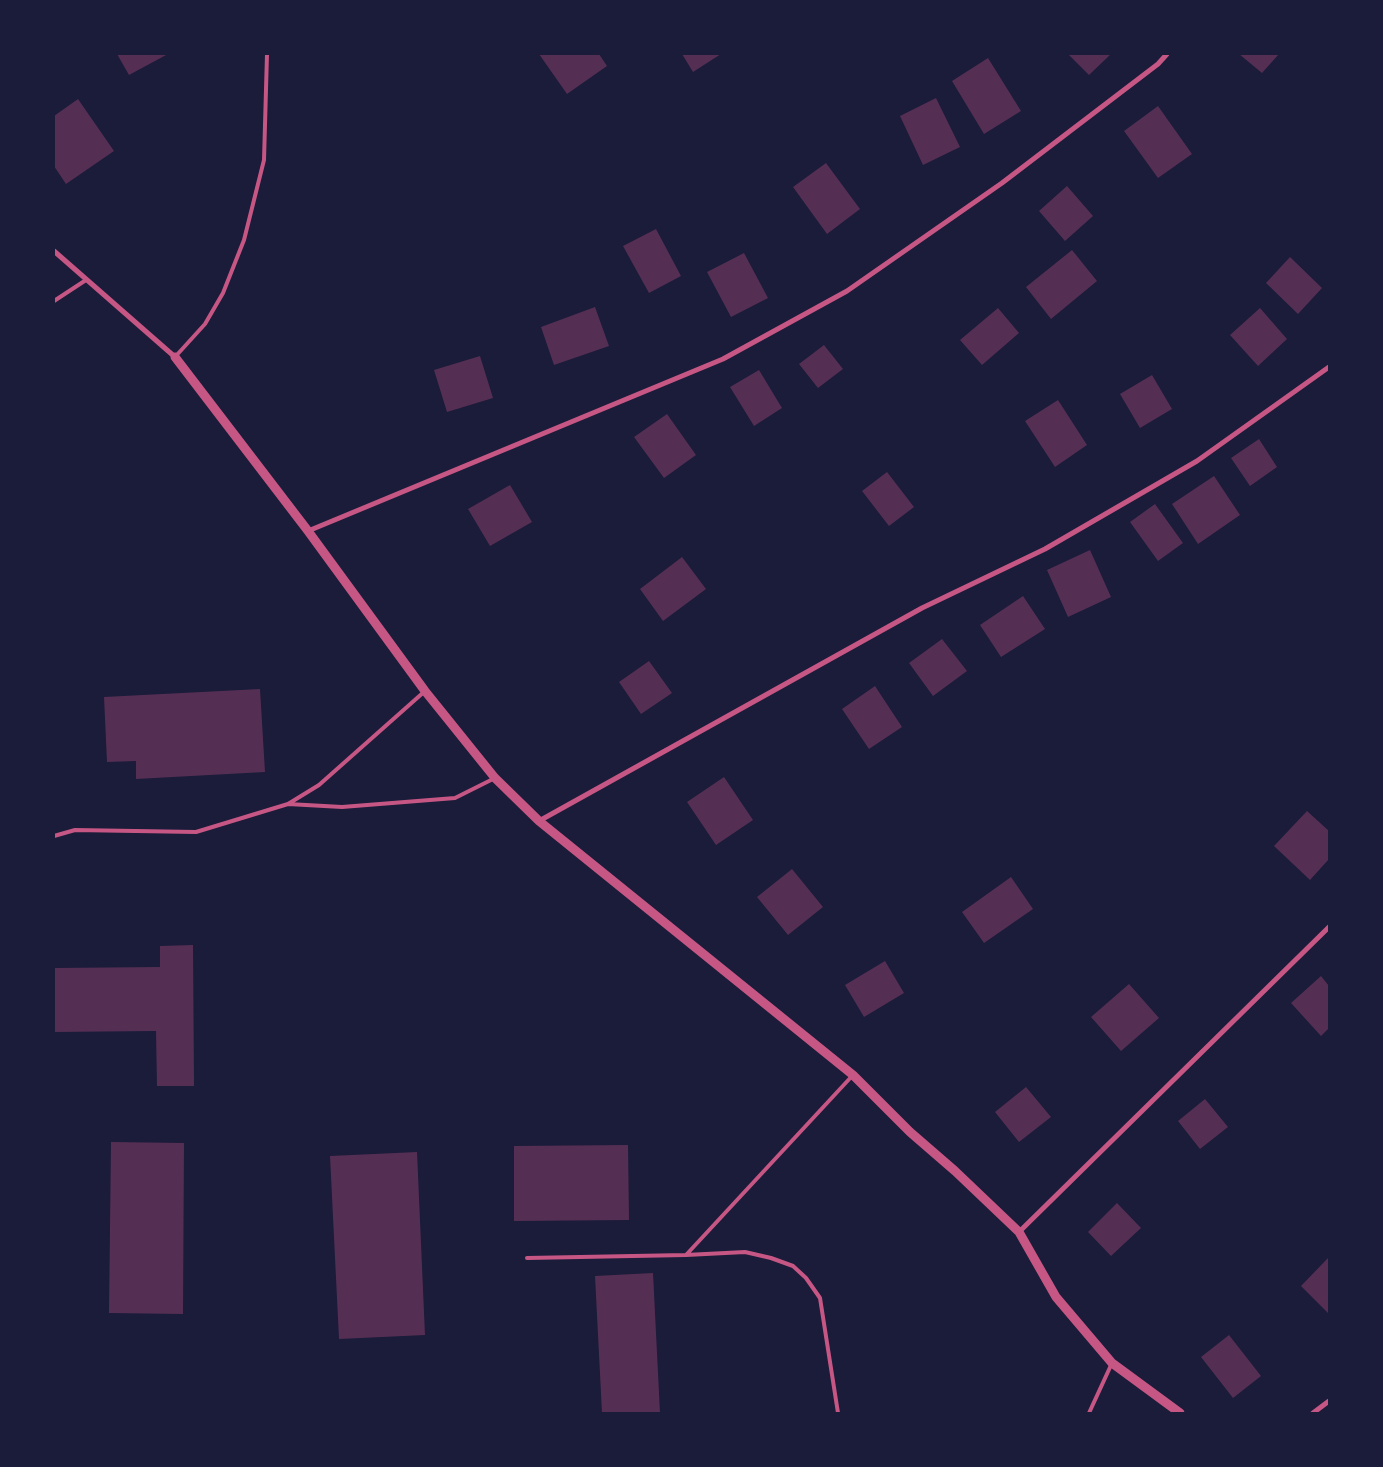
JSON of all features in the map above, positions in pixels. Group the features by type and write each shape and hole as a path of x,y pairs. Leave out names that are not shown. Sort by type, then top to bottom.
{"street":[{"path":"308,531 723,359 847,291 1002,183 1158,64 1166,54"},
{"path":"54,251 175,357 308,531 425,691 496,778 539,821 853,1075 910,1132 955,1171 1019,1232 1056,1297 1112,1363 1180,1413"},
{"path":"539,821 922,608 1045,549 1197,461 1329,367"},
{"path":"1019,1232 1329,927"},
{"path":"1313,1413 1329,1400"}],"lane":[{"path":"175,357 205,324 223,293 244,240 264,160 267,54"},
{"path":"54,301 86,280"},
{"path":"54,836 75,830 196,832 288,804 319,785 425,691"},
{"path":"288,804 342,807 455,798 496,778"},
{"path":"686,1255 853,1075"},
{"path":"527,1258 746,1252 793,1266 806,1278 820,1298 838,1413"},
{"path":"1089,1413 1112,1363"}],"building":[{"path":"117,54 168,54 129,75"},
{"path":"539,54 599,54 607,66 567,94"},
{"path":"682,54 721,54 693,72"},
{"path":"1068,54 1111,54 1089,75"},
{"path":"1239,54 1279,54 1262,73"},
{"path":"988,58 1021,111 984,134 952,81"},
{"path":"936,98 960,147 923,165 900,116"},
{"path":"78,99 114,151 66,184 54,166 54,116"},
{"path":"1158,106 1192,154 1158,178 1124,131"},
{"path":"826,163 860,209 827,234 793,187"},
{"path":"1067,186 1093,216 1065,241 1039,211"},
{"path":"656,229 681,276 649,293 623,246"},
{"path":"1072,250 1097,281 1051,319 1026,287"},
{"path":"744,253 768,298 731,317 707,272"},
{"path":"1290,257 1322,288 1298,314 1266,283"},
{"path":"595,307 609,346 554,365 541,327"},
{"path":"998,308 1019,333 982,365 960,340"},
{"path":"1260,308 1287,339 1258,366 1230,335"},
{"path":"824,345 843,369 818,388 799,364"},
{"path":"480,356 493,398 447,412 434,370"},
{"path":"759,370 782,408 754,426 730,387"},
{"path":"1152,375 1172,409 1140,428 1120,394"},
{"path":"1058,400 1087,445 1055,467 1025,421"},
{"path":"667,414 696,455 664,478 634,437"},
{"path":"1259,439 1277,467 1250,486 1231,458"},
{"path":"887,472 914,507 889,526 862,491"},
{"path":"1214,476 1240,515 1198,544 1172,504"},
{"path":"510,485 532,522 490,546 468,509"},
{"path":"1155,504 1183,543 1158,561 1130,522"},
{"path":"1090,550 1111,597 1068,617 1047,570"},
{"path":"682,557 706,589 663,621 640,589"},
{"path":"1023,596 1045,629 1001,657 980,625"},
{"path":"942,639 967,671 933,696 909,663"},
{"path":"649,661 672,693 641,714 619,682"},
{"path":"875,686 902,727 869,749 842,709"},
{"path":"260,689 265,772 136,779 136,761 107,762 104,697"},
{"path":"724,777 753,820 716,845 687,802"},
{"path":"1307,811 1329,831 1329,859 1310,880 1274,846"},
{"path":"792,869 823,907 788,935 757,897"},
{"path":"1011,877 1033,909 984,943 962,912"},
{"path":"193,945 194,1086 157,1086 156,1031 54,1032 54,968 160,967 160,946"},
{"path":"885,961 904,993 864,1017 845,985"},
{"path":"1321,976 1329,986 1329,1028 1321,1036 1291,1003"},
{"path":"1129,984 1159,1018 1121,1051 1091,1017"},
{"path":"1026,1087 1051,1117 1019,1142 995,1112"},
{"path":"1205,1099 1228,1127 1200,1149 1178,1121"},
{"path":"111,1142 184,1143 183,1314 109,1313"},
{"path":"628,1145 629,1220 514,1221 514,1146"},
{"path":"417,1152 425,1335 339,1339 330,1156"},
{"path":"1117,1203 1141,1228 1111,1256 1088,1232"},
{"path":"1328,1258 1329,1260 1329,1314 1301,1286"},
{"path":"653,1273 660,1413 602,1413 595,1276"},
{"path":"1229,1335 1261,1376 1233,1398 1201,1357"}]}
